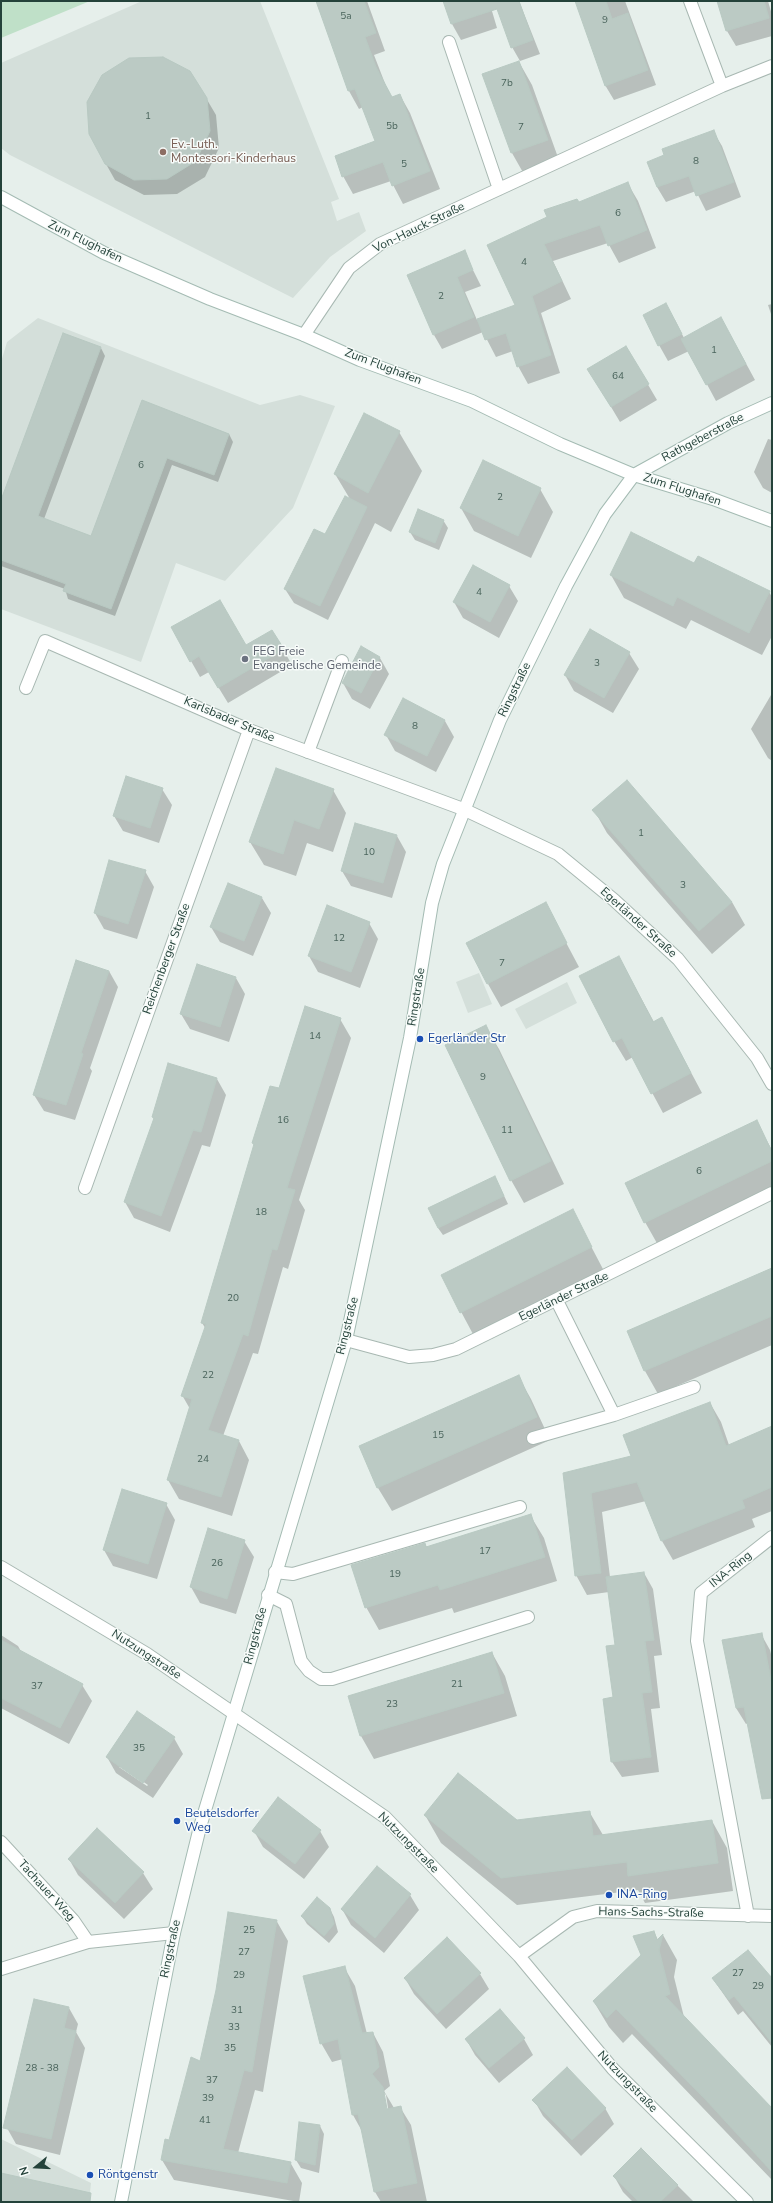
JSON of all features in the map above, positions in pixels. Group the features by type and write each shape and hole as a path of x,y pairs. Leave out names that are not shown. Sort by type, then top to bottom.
{"street":[{"path":"690,1 722,86"},
{"path":"448,42 499,189"},
{"name":"Von-Hauck-Straße","path":"304,335 349,268 380,244 722,86 772,66"},
{"name":"Zum Flughafen","path":"1,198 104,253 210,299 304,335 360,360 472,401 560,444 634,475 713,499 772,521"},
{"name":"Rathgeberstraße","path":"634,475 728,423 772,403"},
{"name":"Ringstraße","path":"121,2202 174,1933 200,1827 235,1715 268,1595 346,1340 408,1046 432,903 443,864 500,720 566,586 605,514 634,475"},
{"name":"Karlsbader Straße","path":"26,688 45,641 249,730 464,808"},
{"path":"308,752 342,661"},
{"name":"Reichenberger Straße","path":"86,1188 249,730"},
{"name":"Egerländer Straße","path":"464,808 558,854 614,900 678,959 757,1058 772,1084"},
{"name":"Egerländer Straße","path":"346,1340 409,1357 433,1355 456,1349 557,1301 772,1193"},
{"path":"557,1301 614,1416"},
{"path":"533,1438 614,1416 694,1387"},
{"path":"275,1572 293,1574 520,1507"},
{"name":"INA-Ring","path":"748,1916 697,1641 701,1593 772,1537"},
{"name":"Nutzungstraße","path":"1,1567 147,1654 385,1817 519,1956 613,2069 746,2202"},
{"path":"268,1595 286,1604 301,1661 309,1671 321,1679 332,1679 528,1617"},
{"name":"Tachauer Weg","path":"1,1842 73,1920 88,1942"},
{"name":"Hans-Sachs-Straße","path":"519,1956 573,1917 596,1911 772,1916"},
{"path":"1,1969 88,1942 174,1933"}],"shaded area":[{"name":"Ev.-Luth. Montessori-Kinderhaus","path":"142,1 260,1 339,199 331,202 337,221 359,212 366,231 330,257 293,298 10,155 1,148 1,63"},
{"path":"38,318 260,405 300,395 335,406 293,508 225,581 176,563 141,662 1,609 1,362 7,342"},
{"path":"479,973 492,1004 468,1013 456,982"},
{"path":"567,982 577,1003 526,1029 515,1009"},
{"path":"1,2139 91,2183 89,2202 1,2202"}],"green space":[{"path":"1,1 90,1 1,38"}],"building":[{"path":"316,1 364,1 376,33 365,37 376,67 392,97 400,94 430,171 392,186 383,162 342,177 335,156 375,141 355,89 348,91"},
{"path":"443,1 519,1 533,40 511,48 497,9 451,24"},
{"path":"575,1 606,1 612,19 628,13 648,70 605,86"},
{"path":"717,1 764,1 769,18 726,31"},
{"path":"163,57 190,71 207,98 210,131 196,161 167,179 134,180 105,164 89,134 87,102 102,75 129,58"},
{"path":"519,61 548,140 511,153 482,74"},
{"path":"714,130 734,182 696,196 689,176 657,187 647,162 664,155 662,149"},
{"path":"628,182 647,230 608,246 600,225 544,244 562,281 532,296 551,355 517,367 506,333 485,340 477,319 515,305 487,245 547,217 544,210 577,199 579,202"},
{"path":"465,250 473,270 457,277 474,317 433,335 407,275"},
{"path":"666,303 682,334 658,346 643,315"},
{"path":"721,317 746,364 706,385 681,339"},
{"path":"63,333 101,347 38,516 91,536 142,400 229,434 214,475 167,458 111,609 63,591 66,584 1,560 1,500"},
{"path":"626,346 649,384 611,407 587,369"},
{"path":"364,413 400,431 368,493 334,474"},
{"path":"483,460 541,488 518,536 460,508"},
{"path":"345,496 367,507 320,606 284,589 314,529 325,534"},
{"path":"418,509 444,520 435,543 409,532"},
{"path":"631,532 694,563 698,556 770,591 749,633 677,597 673,606 610,575"},
{"path":"473,565 510,585 490,622 453,602"},
{"path":"220,600 246,645 272,630 284,649 218,688 199,656 190,662 171,627"},
{"path":"590,629 630,652 604,698 564,675"},
{"path":"361,646 380,657 361,693 342,683"},
{"path":"403,698 445,720 427,756 384,735"},
{"path":"276,768 334,789 319,829 294,820 283,854 249,842"},
{"path":"126,776 163,788 150,828 113,816"},
{"path":"627,780 732,902 699,931 592,810"},
{"path":"355,823 397,835 383,883 341,871"},
{"path":"109,860 146,870 128,924 94,913"},
{"path":"228,883 262,897 244,941 210,927"},
{"path":"546,902 567,943 487,984 466,943"},
{"path":"327,905 370,922 351,972 308,956"},
{"path":"619,956 653,1022 662,1017 691,1073 651,1094 622,1038 613,1042 579,976"},
{"path":"76,960 109,971 81,1053 83,1054 66,1105 33,1095"},
{"path":"197,964 236,977 220,1027 180,1014"},
{"path":"305,1006 341,1018 287,1188 295,1190 277,1250 272,1249 248,1336 243,1334 208,1430 239,1440 221,1497 167,1480 192,1399 181,1396 206,1324 201,1323 254,1144 252,1143 270,1086 279,1088"},
{"path":"486,1025 551,1161 510,1181 445,1045"},
{"path":"168,1063 217,1078 201,1132 193,1130 161,1216 124,1202 154,1118 152,1117"},
{"path":"757,1120 772,1152 772,1161 644,1223 625,1183"},
{"path":"495,1176 504,1196 438,1228 428,1208"},
{"path":"573,1209 592,1247 460,1313 441,1275"},
{"path":"772,1268 772,1316 644,1371 627,1331"},
{"path":"519,1375 537,1417 377,1488 359,1446"},
{"path":"710,1402 726,1446 772,1426 772,1487 742,1500 745,1508 661,1541 637,1482 591,1493 601,1573 575,1576 563,1473 631,1456 623,1435"},
{"path":"122,1489 167,1503 148,1564 103,1550"},
{"path":"531,1514 545,1557 440,1590 438,1585 365,1608 351,1565 425,1543 426,1547"},
{"path":"208,1528 245,1540 227,1599 190,1587"},
{"path":"644,1572 654,1640 645,1641 652,1692 642,1693 651,1757 611,1762 603,1699 613,1697 606,1646 615,1645 606,1577"},
{"path":"762,1633 772,1685 772,1798 762,1799 744,1707 736,1708 722,1640"},
{"path":"1,1640 83,1684 60,1728 1,1698"},
{"path":"492,1652 504,1693 360,1736 348,1696"},
{"path":"137,1711 175,1737 143,1783 106,1757"},
{"path":"458,1773 517,1820 590,1811 593,1836 712,1820 718,1863 628,1876 627,1862 501,1878 424,1815"},
{"path":"278,1797 321,1830 295,1864 252,1831"},
{"path":"97,1828 144,1872 115,1903 68,1859"},
{"path":"377,1866 411,1894 375,1938 341,1909"},
{"path":"317,1897 330,1908 334,1924 324,1936 301,1916"},
{"path":"228,1912 277,1920 252,2072 244,2070 223,2149 291,2162 287,2183 161,2160 165,2139 169,2140 191,2057 200,2061 216,1990"},
{"path":"654,1931 657,1940 663,1934 659,1950 670,1994 665,1996 772,2108 772,2172 705,2099 616,2009 607,2018 593,2001 641,1955 633,1936"},
{"path":"447,1937 481,1973 437,2014 404,1978"},
{"path":"748,1950 772,1978 772,2043 734,1996 729,2000 712,1978"},
{"path":"345,1966 362,2033 373,2032 379,2067 372,2074 383,2087 387,2109 401,2106 417,2183 374,2192 358,2114 352,2115 338,2039 320,2044 303,1976"},
{"path":"34,1999 69,2007 64,2028 76,2031 51,2139 3,2128"},
{"path":"500,2009 525,2038 489,2068 465,2039"},
{"path":"567,2067 606,2108 572,2140 532,2100"},
{"path":"299,2122 320,2125 315,2165 295,2160"},
{"path":"641,2148 678,2185 660,2202 639,2202 613,2176"},
{"path":"1,2173 91,2193 90,2202 1,2202"}],"place":[{"name":"Ev.-Luth. Montessori-Kinderhaus","path":"163,152"},
{"name":"FEG Freie Evangelische Gemeinde","path":"245,659"},
{"name":"Egerländer Str","path":"420,1039"},
{"name":"Beutelsdorfer Weg","path":"177,1821"},
{"name":"INA-Ring","path":"609,1895"},
{"name":"Röntgenstr","path":"90,2175"}]}
